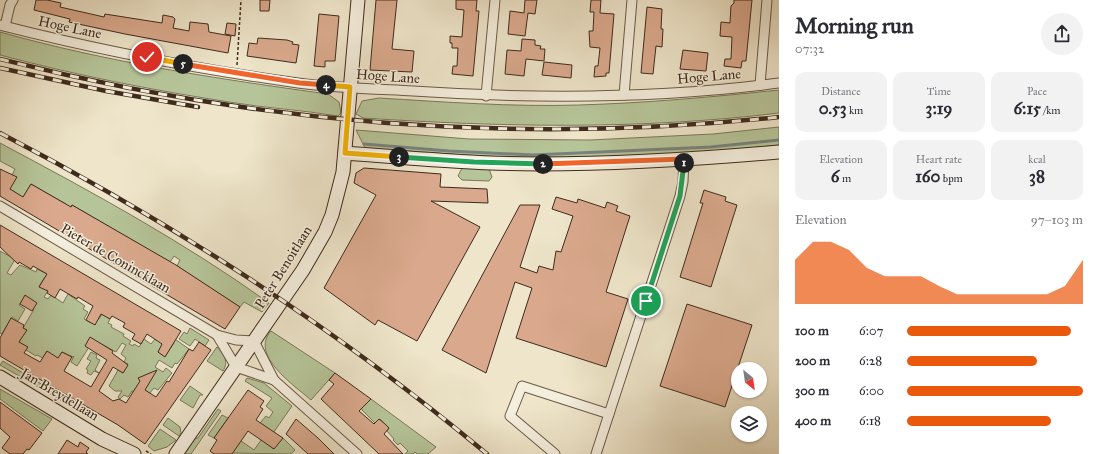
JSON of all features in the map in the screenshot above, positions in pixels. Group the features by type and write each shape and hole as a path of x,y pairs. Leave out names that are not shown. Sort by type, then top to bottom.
{"street":[{"path":"2,26 10,5 14,0"},
{"name":"Peter Benoitlaan","path":"176,454 306,265 324,232 338,195 345,153 358,0"},
{"path":"486,96 495,0"},
{"path":"624,95 632,0"},
{"path":"760,85 767,0"},
{"name":"Hoge Lane","path":"2,26 78,44 236,73 300,83 350,87 486,96 624,95 779,83"},
{"path":"345,153 474,162 539,164 684,159 779,152"},
{"path":"596,454 680,196 683,182 684,159"},
{"name":"Pieter de Conincklaan","path":"0,206 217,335 236,340 254,341"},
{"name":"Pieter de Conincklaan","path":"217,335 236,367"},
{"path":"254,341 274,380 357,454"},
{"path":"236,367 274,380"},
{"name":"Jan Breydellaan","path":"0,377 102,439 134,454"},
{"path":"555,454 510,416 522,386 609,414"},
{"name":"Jan Breydellaan","path":"102,439 117,454"}],"path":[{"path":"236,73 241,0"}],"green space":[{"path":"0,32 40,43 163,69 328,94 339,102 341,113 338,116 229,102 142,87 57,69 0,55"},
{"path":"779,90 779,113 675,122 519,125 363,118 356,114 362,101 379,98 504,105 579,105 629,103"},
{"path":"779,127 779,145 664,154 550,158 481,156 365,148 356,130 469,139 590,140 713,134"},
{"path":"0,143 171,238 269,303 262,312 244,302 240,307 177,266 180,260 174,256 170,262 72,205 67,214 66,204 31,184 22,199 10,189 12,175 15,169 0,161"},
{"path":"462,168 489,169 492,177 489,181 462,180 458,176"},
{"path":"0,251 11,257 17,256 7,273 11,275 20,265 36,272 37,269 47,274 39,286 48,291 44,297 48,299 51,295 63,303 68,294 85,306 83,309 88,312 84,319 91,323 95,317 99,319 102,314 110,319 108,323 112,325 111,327 124,334 123,336 131,341 129,344 133,346 134,344 139,347 144,339 151,344 155,339 163,343 158,352 165,356 174,343 172,337 189,349 172,368 159,360 155,367 163,372 166,368 172,373 158,390 154,388 148,395 132,391 128,397 124,395 120,399 118,397 122,391 115,391 109,386 118,370 123,373 128,364 124,362 126,358 121,354 126,345 122,343 116,352 96,341 91,344 77,366 71,362 74,356 73,357 62,352 57,361 47,351 43,358 37,355 36,356 26,350 27,347 19,342 26,330 23,328 34,309 21,302 19,305 25,309 18,321 12,317 2,334 0,333"},
{"path":"190,328 209,340 205,346 195,339 190,346 179,339 184,332 187,334"},
{"path":"271,331 335,373 311,400 286,378 270,360 266,350 266,340"},
{"path":"217,347 226,361 223,371 207,361"},
{"path":"91,352 97,355 96,358 100,360 95,370 99,373 94,371 91,375 87,373 88,370 86,369 91,361 87,359"},
{"path":"3,361 80,407 78,410 0,365"},
{"path":"247,378 264,383 292,406 269,439 273,449 283,438 295,450 291,454 232,453 234,436 254,450 264,436 260,423 266,416 269,418 273,412 266,406 272,398 245,381"},
{"path":"190,386 203,395 200,395 193,408 180,400"},
{"path":"0,389 52,419 43,431 0,399"},
{"path":"371,399 436,447 428,454 417,454 415,452 413,454 405,454 408,451 400,443 398,445 393,440 394,439 387,431 389,428 380,419 375,423 362,410 361,403 366,404"},
{"path":"218,409 221,411 191,454 184,454 193,439 198,438"},
{"path":"222,415 228,418 214,438 208,435"},
{"path":"168,418 180,427 181,433 179,436 163,425"},
{"path":"160,429 176,440 167,447 154,451 148,446"}],"building":[{"path":"36,0 47,0 61,3 60,7 104,17 105,14 162,23 163,15 173,17 175,19 173,28 189,31 190,22 208,24 209,32 231,36 228,53 69,22 70,19 34,10"},
{"path":"260,0 270,0 269,11 260,11"},
{"path":"376,0 397,0 392,49 414,51 412,72 370,70"},
{"path":"456,0 477,0 476,11 479,11 473,76 452,74 453,66 457,66 458,48 452,48 450,36 462,37 464,10 456,9"},
{"path":"525,0 537,0 535,14 528,13 525,36 508,34 510,11 524,13"},
{"path":"591,0 601,0 600,13 614,14 609,73 606,73 606,76 594,77 595,66 598,66 600,48 590,47 589,31 593,31 594,12 590,12"},
{"path":"734,0 752,0 746,61 742,61 741,68 724,66 725,59 731,59 732,37 720,36 721,22 730,23 731,6 734,3"},
{"path":"647,7 662,9 662,47 656,46 653,74 641,73"},
{"path":"319,14 339,16 335,61 325,61 325,67 314,66"},
{"path":"227,23 236,24 235,36 225,34"},
{"path":"258,38 287,40 293,42 292,44 299,45 296,63 247,56 249,43 257,44"},
{"path":"522,39 535,40 535,45 541,46 540,49 545,49 544,61 526,59 524,76 505,74 507,50 521,51"},
{"path":"683,50 708,53 706,71 680,69"},
{"path":"544,62 572,65 571,78 542,75"},
{"path":"364,168 441,174 440,187 487,189 488,203 431,201 480,227 417,341 378,320 375,325 324,288 376,195 354,183 356,173"},
{"path":"0,169 17,177 10,189 23,197 31,184 71,207 72,205 176,265 240,307 225,329 0,196"},
{"path":"704,190 726,197 725,201 737,205 711,287 680,277 703,203 700,203"},
{"path":"556,197 577,203 578,199 605,208 607,202 618,206 616,211 630,216 606,292 628,299 606,367 516,338 532,288 515,282 486,373 442,350 520,205 540,205 520,267 537,273 539,266 553,270 556,251 561,252 573,216 552,209"},
{"path":"0,225 181,331 165,357 158,352 162,344 147,334 141,344 132,339 135,334 123,327 125,323 112,316 110,319 101,314 95,325 86,320 93,306 60,289 55,298 47,293 48,291 39,287 47,274 33,266 31,269 19,262 18,264 0,247"},
{"path":"25,295 37,303 32,311 20,304"},
{"path":"687,304 752,325 740,362 731,362 731,389 725,407 660,386"},
{"path":"11,318 24,325 23,328 27,330 19,342 28,347 24,353 40,362 47,351 58,358 62,352 72,357 64,371 91,387 107,360 85,346 90,337 113,351 112,353 128,365 123,373 113,367 99,391 113,401 119,399 126,403 140,381 138,378 157,370 145,390 156,397 167,381 169,382 189,349 193,351 199,342 211,350 145,444 118,425 0,356 0,338"},
{"path":"335,373 371,399 359,411 374,424 379,419 385,424 389,428 384,434 403,454 379,454 321,399 334,384 329,380"},
{"path":"248,390 264,401 260,407 263,409 256,420 283,438 274,449 248,431 232,454 214,454 210,451 217,440 214,438"},
{"path":"0,402 42,433 29,450 27,449 23,454 10,454 2,448 10,437 0,428"},
{"path":"296,419 334,454 308,454 286,434"},
{"path":"67,440 78,447 80,442 89,448 86,452 88,454 58,454"}],"waterway":[{"path":"364,144 449,151 533,155 711,147 779,140"}],"railway":[{"path":"0,59 96,81 192,99 289,113 387,123 485,128 583,129 681,125 779,117"},
{"path":"0,68 106,91 198,107"},
{"path":"0,133 128,204 191,241 252,280 313,321 372,364 487,454"}],"route":[{"path":"147,57 192,66 300,83 350,87 345,153 474,162 539,164 684,159 683,182 680,196 646,301"}]}
